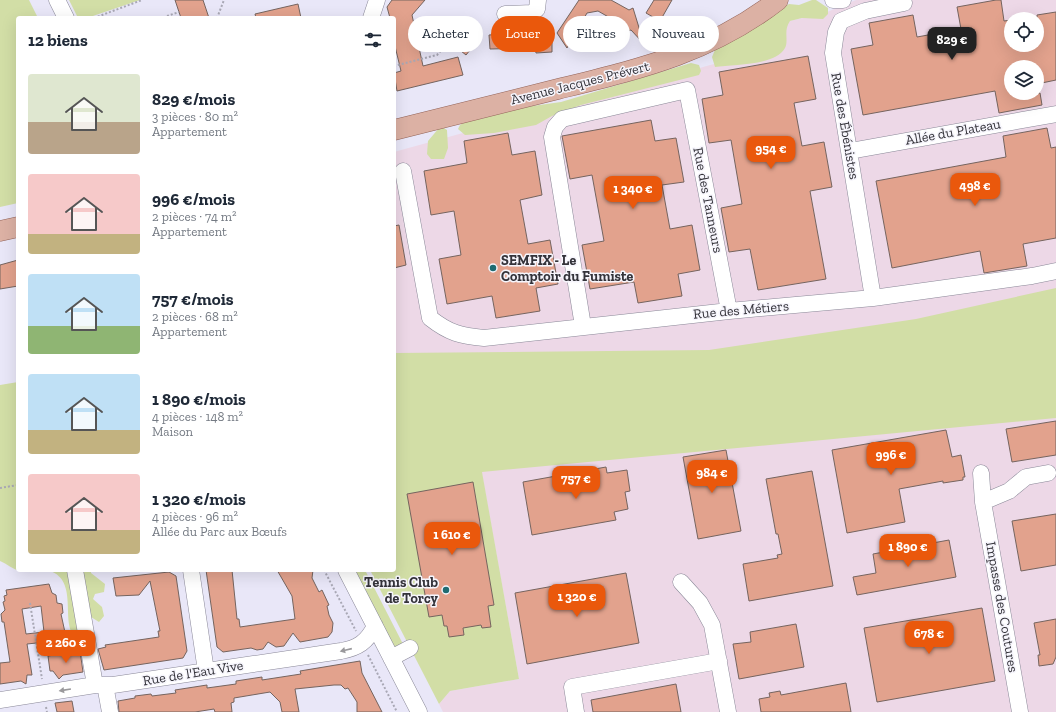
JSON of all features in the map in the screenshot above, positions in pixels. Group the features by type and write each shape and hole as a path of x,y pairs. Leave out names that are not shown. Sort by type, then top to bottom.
{"main road":[{"name":"Avenue Jacques Prévert","path":"396,130 628,72 678,56 706,45 778,0"},
{"path":"0,231 16,227"}],"street":[{"path":"57,0 65,16"},
{"path":"372,16 377,0"},
{"path":"505,14 532,13 538,9 538,0"},
{"path":"833,0 843,0"},
{"name":"Rue des Ébénistes","path":"873,298 833,53 836,32 841,21 852,16 904,2"},
{"name":"Rue des Tanneurs","path":"584,326 552,138 555,127 562,119 687,90 729,311"},
{"name":"Allée du Plateau","path":"850,151 1056,114"},
{"name":"Rue des Métiers","path":"403,171 430,318 447,331 463,336 484,338 729,311 873,298 1032,276 1056,271"},
{"name":"Impasse des Coutures","path":"981,473 983,502 1020,712"},
{"path":"983,502 1009,491 1026,477 1048,473"},
{"path":"75,572 100,685 110,712"},
{"path":"191,572 206,671"},
{"path":"347,572 418,712"},
{"path":"681,582 700,603 712,625 728,712"},
{"name":"Rue de l'Eau Vive","path":"0,700 350,649 362,644 375,626"},
{"path":"391,658 410,648"},
{"path":"576,712 572,687 719,661"}],"path":[{"path":"99,16 142,0"},
{"path":"218,16 224,0"},
{"path":"167,16 179,12"},
{"path":"396,65 437,55 440,52"},
{"path":"0,488 16,485"},
{"path":"30,603 47,712"}],"shaded area":[{"path":"856,0 1056,0 1056,712 443,712 439,704 450,691 519,679 480,463 396,478 396,151 714,64 790,21 827,12"}],"green space":[{"path":"0,0 29,0 37,16 16,16 16,203 0,207"},
{"path":"69,0 140,0 93,16 77,16"},
{"path":"816,0 828,8 828,14 823,19 802,18 790,21 787,28 785,48 780,54 772,58 753,63 715,67 712,57 714,52 719,52 719,44 789,4 799,5"},
{"path":"691,63 699,65 701,71 699,75 581,105 552,116 536,125 494,133 465,135 458,129 460,125 470,118 481,119 511,109 561,102"},
{"path":"439,128 444,128 447,130 448,148 444,159 431,159 427,154 428,141"},
{"path":"1056,288 1056,418 482,472 519,679 450,691 439,704 371,572 396,572 396,353 709,350 916,319"},
{"path":"16,382 16,570 0,561 0,385"},
{"path":"52,572 91,572 105,584 104,592 95,594 93,599 102,607 104,616 99,622 83,612 83,632 75,637 71,631 69,622 68,602 64,584 59,576"},
{"path":"355,572 366,572 404,646 395,650"}],"building":[{"path":"175,0 203,0 208,16 180,16"},
{"path":"392,0 425,0 412,16 408,16 408,52 420,52 423,66 458,57 463,75 397,91 396,72 401,71 396,50 396,16 389,16 387,7"},
{"path":"579,0 611,0 629,10 633,8 638,24 638,38 630,30 630,16 607,16 598,11 587,13 585,16 568,16"},
{"path":"654,0 672,0 663,16 651,16 646,13"},
{"path":"1001,0 1004,21 1004,52 1044,52 1044,14 1056,12 1056,80 1044,83 1044,60 1004,60 1004,100 1041,100 1042,105 999,113 995,91 863,115 851,49 873,45 869,23 913,15 917,37 961,29 957,7"},
{"path":"298,4 301,16 256,16 255,14"},
{"path":"563,24 563,42 557,33"},
{"path":"489,35 491,35 491,49 490,49"},
{"path":"808,56 816,99 794,103 802,146 824,142 832,187 810,191 826,279 758,290 750,249 729,252 721,208 742,204 731,140 709,143 702,99 723,95 719,72"},
{"path":"651,120 655,141 676,138 684,182 662,185 670,229 692,225 700,270 678,274 682,296 638,303 634,282 590,289 582,245 604,241 592,175 570,179 562,136"},
{"path":"1047,128 1051,148 1056,147 1056,238 1023,244 1027,266 984,273 980,251 892,268 876,181 1006,157 1003,136"},
{"path":"508,133 512,155 535,151 542,195 520,200 528,244 550,240 558,284 536,288 540,311 496,318 492,296 447,304 439,259 461,255 454,211 431,215 424,171 467,163 464,141"},
{"path":"399,225 406,265 396,268 396,226"},
{"path":"16,261 16,286 0,289 0,265"},
{"path":"1056,421 1056,455 1012,462 1006,429"},
{"path":"946,430 952,457 961,455 965,477 963,477 963,480 943,483 943,481 899,489 905,522 847,533 832,450"},
{"path":"726,450 741,531 698,539 683,457"},
{"path":"606,467 607,473 627,470 630,491 625,492 628,509 614,512 616,520 532,535 523,482"},
{"path":"812,471 833,586 749,601 743,564 778,558 777,555 782,554 778,534 776,534 766,479"},
{"path":"473,482 494,605 488,606 491,627 482,628 481,625 463,628 464,635 449,637 447,626 444,626 442,615 429,617 407,494"},
{"path":"1056,514 1056,565 1021,571 1012,521"},
{"path":"949,540 956,577 857,595 853,577 876,573 873,554"},
{"path":"169,572 176,576 187,651 183,658 104,670 98,649 106,647 105,645 159,637 158,631 160,631 150,581 139,595 116,596 113,578"},
{"path":"206,572 232,572 237,619 239,619 240,627 295,619 292,596 278,572 313,572 312,578 319,592 322,590 329,605 327,606 329,615 333,623 332,632 328,637 300,642 293,633 284,646 276,647 268,642 263,649 257,650 251,648 223,652 217,647"},
{"path":"626,573 639,643 527,664 515,593"},
{"path":"49,584 52,593 56,595 57,603 62,604 63,613 61,614 66,637 47,649 46,642 27,644 32,675 27,675 26,684 21,681 0,684 0,663 10,662 4,622 2,622 1,614 5,610 3,602 5,601 4,596 7,595 6,590","holes":["41,606 44,632 26,634 22,609"]},
{"path":"982,608 995,681 877,702 864,628"},
{"path":"1056,619 1056,657 1053,664 1039,666 1038,655 1040,655 1034,623"},
{"path":"796,624 804,667 739,679 733,644 751,642 750,632"},
{"path":"80,651 83,672 63,675 59,679 53,671 50,671 48,656"},
{"path":"360,661 362,673 382,712 357,712 357,702 348,688 345,689 341,685 334,685 295,689 299,712 282,712 280,702 270,692 234,698 234,702 231,703 232,712 215,712 214,709 195,712 119,712 118,701 135,698 135,696 151,694 152,696 176,693 175,690 207,685 207,688 236,684 236,681 262,677 262,680 301,674 300,671"},
{"path":"846,683 851,712 761,712 759,699 770,697 769,693 780,691 781,695"},
{"path":"676,684 681,712 593,712 591,700"},
{"path":"72,701 74,712 57,712 55,703"}],"place":[{"name":"SEMFIX - Le Comptoir du Fumiste","path":"493,268"},
{"name":"Tennis Club de Torcy","path":"446,590"}]}
